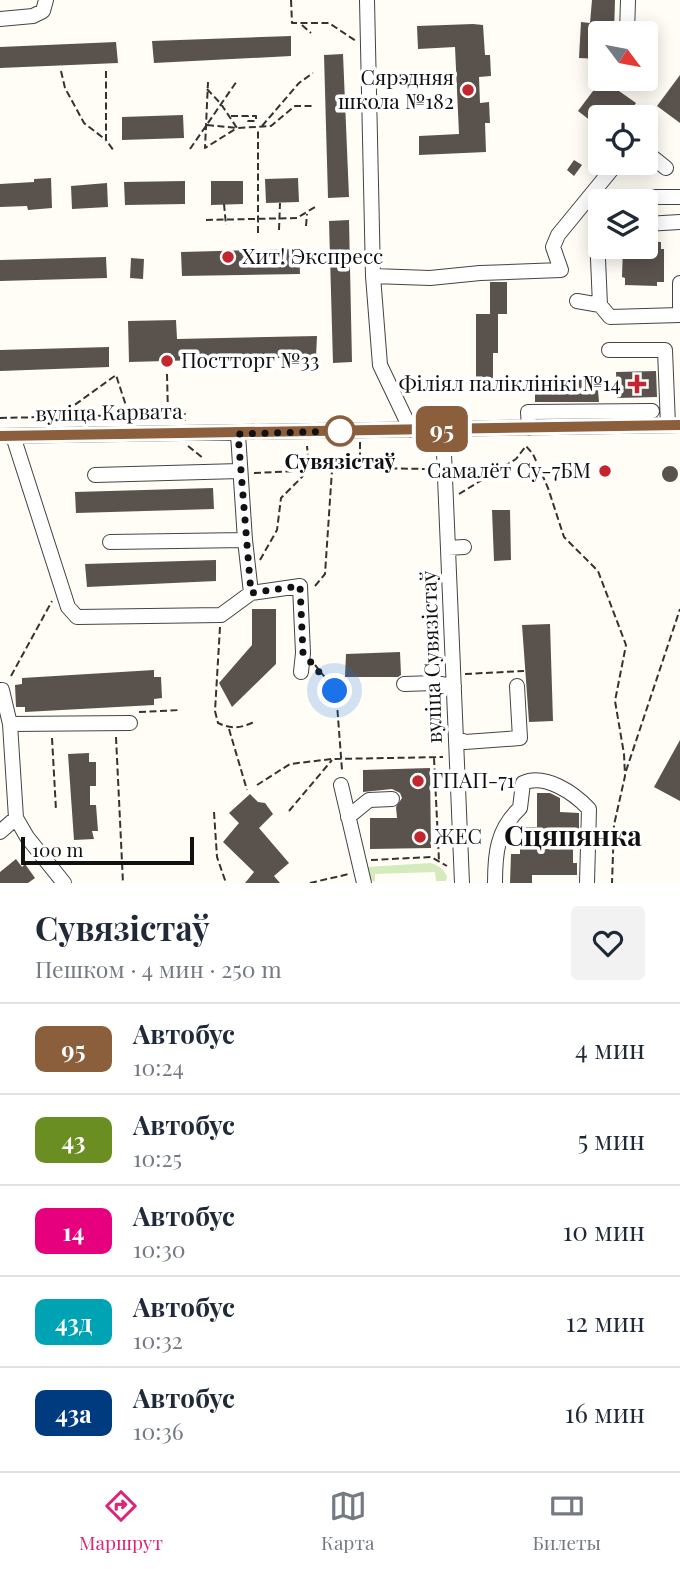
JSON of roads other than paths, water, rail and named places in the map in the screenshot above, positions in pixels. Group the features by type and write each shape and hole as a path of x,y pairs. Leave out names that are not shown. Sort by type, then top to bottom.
{"street":[{"path":"0,19 33,16 43,11 46,0"},
{"path":"367,0 373,276 380,365 411,430"},
{"path":"627,21 628,0"},
{"path":"658,162 666,168"},
{"path":"373,276 430,278 561,270 553,247 558,236 607,175"},
{"path":"658,197 680,197"},
{"path":"658,223 680,222"},
{"path":"598,259 600,305 610,317 680,315 680,283"},
{"path":"577,301 600,305"},
{"path":"609,350 665,350 674,425"},
{"path":"528,428 528,412 652,411"},
{"name":"вуліца Карвата","path":"6,436 674,425"},
{"name":"вуліца Сувязістаў","path":"443,429 462,883"},
{"path":"238,434 251,593"},
{"path":"6,436 68,607 77,617 221,615 251,593 300,586 303,653 301,672"},
{"path":"95,475 240,471"},
{"path":"110,542 246,540"},
{"path":"448,548 464,547"},
{"path":"404,684 435,683 454,686"},
{"path":"456,738 466,742 520,738 517,686"},
{"path":"0,690 10,724 16,818 27,837 64,883"},
{"path":"10,724 130,723"},
{"path":"495,883 495,852 508,821 520,808 523,783 529,781 552,782 589,808 587,883"},
{"path":"341,786 363,872"},
{"path":"348,817 369,800 392,799"},
{"path":"0,832 16,818"}],"place":[{"name":"Сярэдняя школа №182","path":"468,90"},
{"name":"Хит! Экспресс","path":"228,257"},
{"name":"Постторг №33","path":"167,361"},
{"name":"Філіял паліклінікі №14","path":"637,384"},
{"name":"Сувязістаў","path":"340,431"},
{"name":"Самалёт Су-7БМ","path":"605,471"},
{"name":"ГПАП-71","path":"418,781"},
{"name":"ЖЕС","path":"420,837"}],"district":[{"name":"Сцяпянка","path":"573,836"}]}
